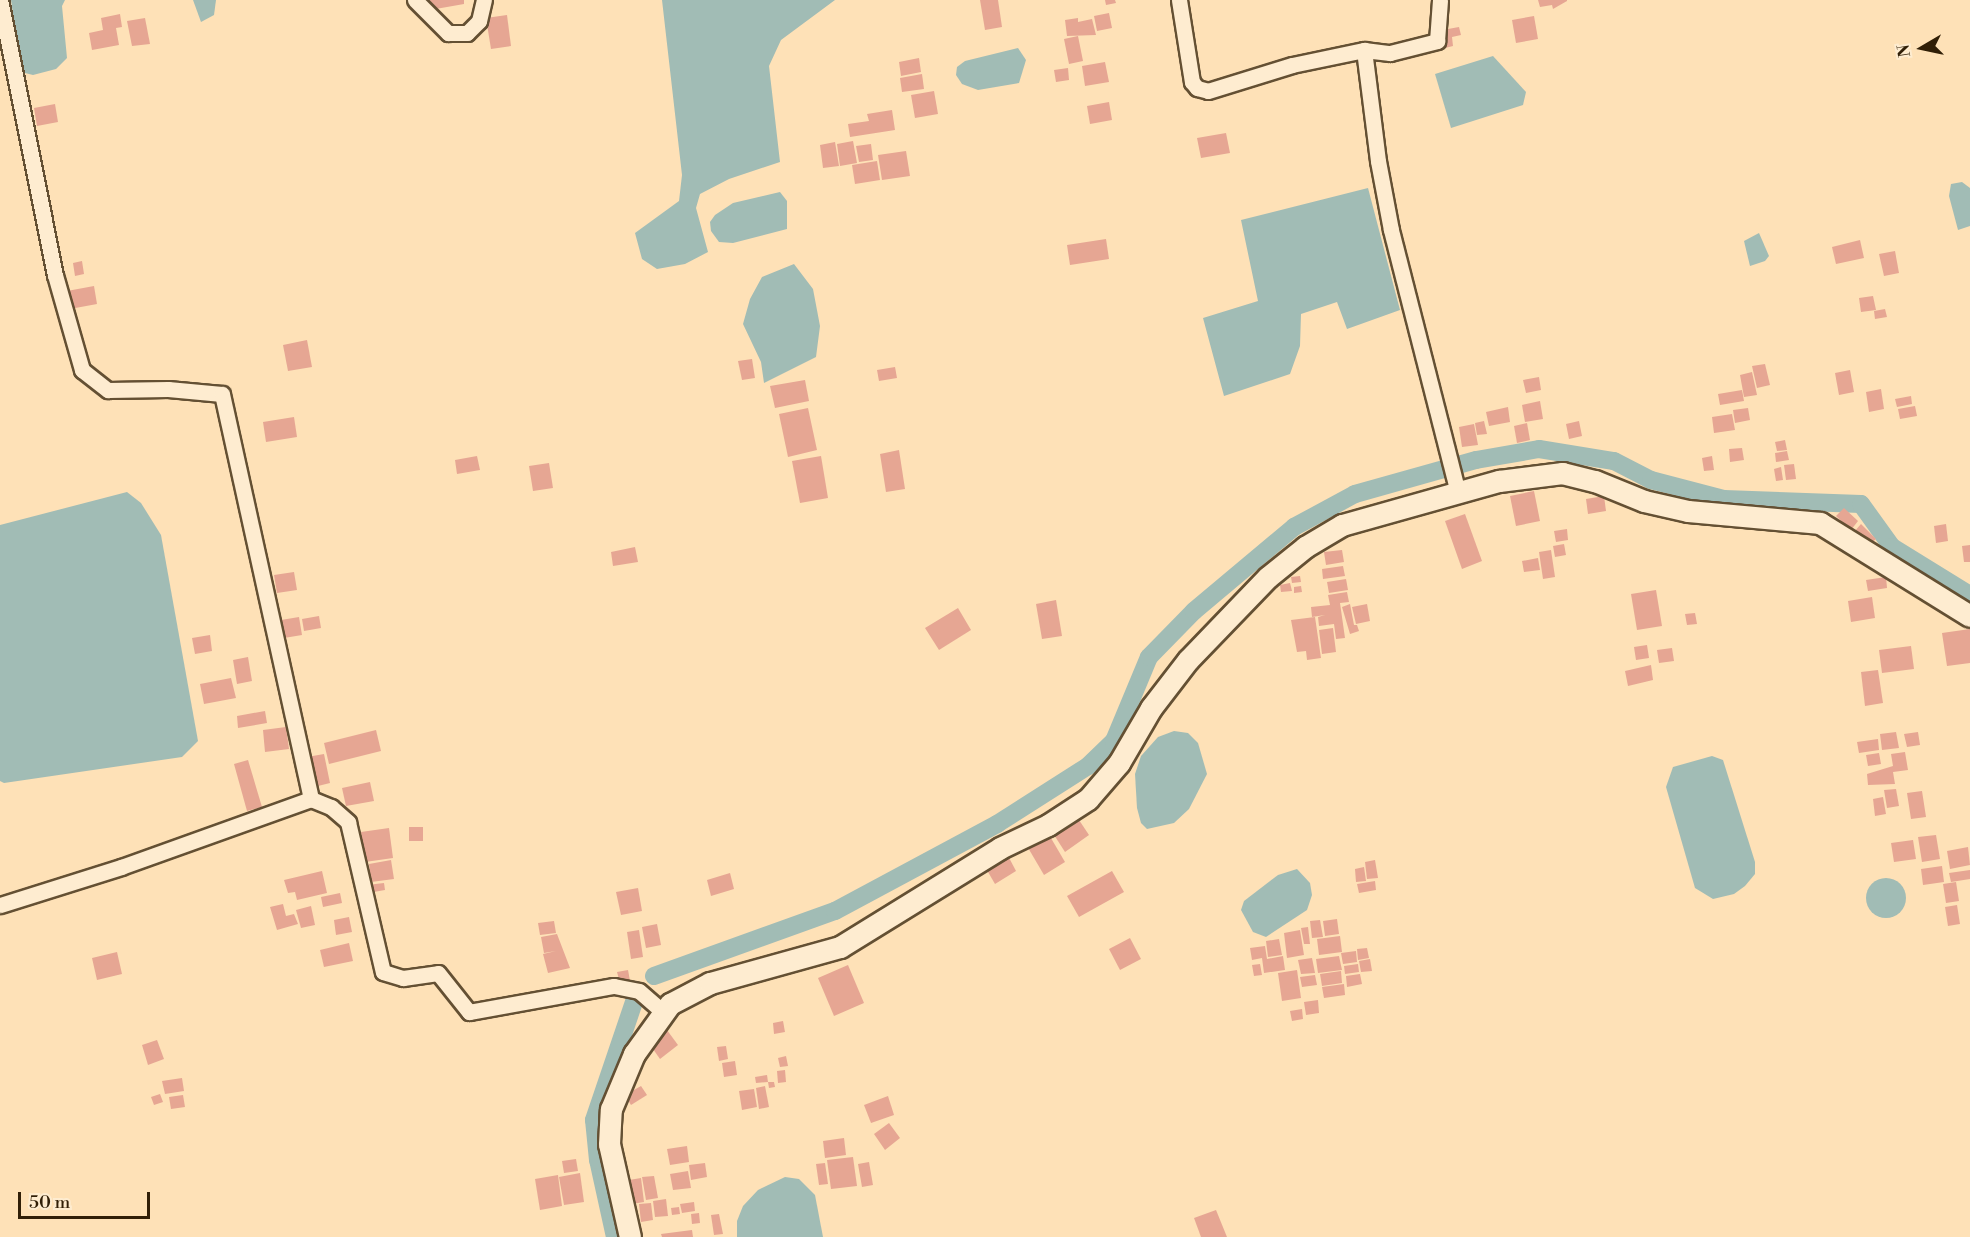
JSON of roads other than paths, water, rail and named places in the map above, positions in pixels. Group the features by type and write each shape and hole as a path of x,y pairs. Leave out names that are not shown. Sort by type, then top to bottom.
{"street":[{"path":"0,0 55,275 82,370 108,390 168,389 222,394 311,799"},
{"path":"415,0 448,33 467,33 479,21 484,0"},
{"path":"1179,0 1192,82 1197,88 1208,91 1293,65 1364,50 1390,53 1437,41 1440,0"},
{"path":"1364,50 1378,161 1391,230 1458,493"},
{"path":"630,1237 609,1144 611,1109 630,1062 670,1004 710,983 840,947 1000,848 1048,825 1088,799 1138,736 1166,685 1268,578 1314,541 1342,525 1499,481 1562,473 1595,481 1644,501 1688,511 1820,523 1970,616"},
{"path":"0,905 121,867 311,799 331,807 348,822 383,972 403,978 438,972 469,1012 614,986 639,991 663,1012"}],"water":[{"path":"11,0 65,0 62,6 67,58 56,69 33,75 25,73 18,51"},
{"path":"193,0 216,0 214,15 201,22"},
{"path":"662,0 835,0 781,40 769,66 780,162 729,179 700,194 696,208 708,252 685,264 657,269 642,259 635,233 679,201 682,175"},
{"path":"1018,48 1026,60 1019,83 978,90 962,84 956,75 957,67 965,61"},
{"path":"1493,56 1526,92 1523,105 1451,128 1435,74"},
{"path":"1962,182 1970,188 1970,226 1958,230 1949,196 1951,184"},
{"path":"1368,188 1400,310 1347,329 1337,302 1301,314 1300,346 1290,374 1224,396 1203,318 1258,301 1241,220"},
{"path":"780,192 787,201 787,229 733,243 719,242 711,231 710,222 715,215 733,203"},
{"path":"1759,233 1769,256 1765,261 1750,266 1744,241"},
{"path":"794,264 813,289 820,326 816,357 764,383 761,362 743,324 750,299 762,277"},
{"path":"127,492 141,503 161,535 198,741 182,757 4,783 0,781 0,525"},
{"path":"1174,731 1188,733 1198,743 1207,774 1189,809 1174,823 1147,829 1141,823 1137,808 1135,774 1141,756 1158,737"},
{"path":"1712,756 1723,760 1755,862 1755,874 1745,886 1734,894 1713,899 1695,888 1666,787 1673,767"},
{"path":"1297,869 1310,883 1312,895 1307,910 1266,937 1253,932 1241,910 1244,901 1278,875"},
{"path":"1886,878 1900,884 1906,898 1900,912 1886,918 1872,912 1866,898 1872,884"},
{"path":"785,1177 799,1179 815,1195 823,1237 737,1237 737,1221 743,1206 758,1190"}],"waterway":[{"path":"654,976 835,911 997,824 1088,766 1114,741 1149,657 1194,611 1294,527 1355,494 1476,460 1539,449 1614,461 1651,480 1724,499 1861,504 1892,547 1970,595"},
{"path":"615,1237 598,1160 594,1120 634,1002"}]}
